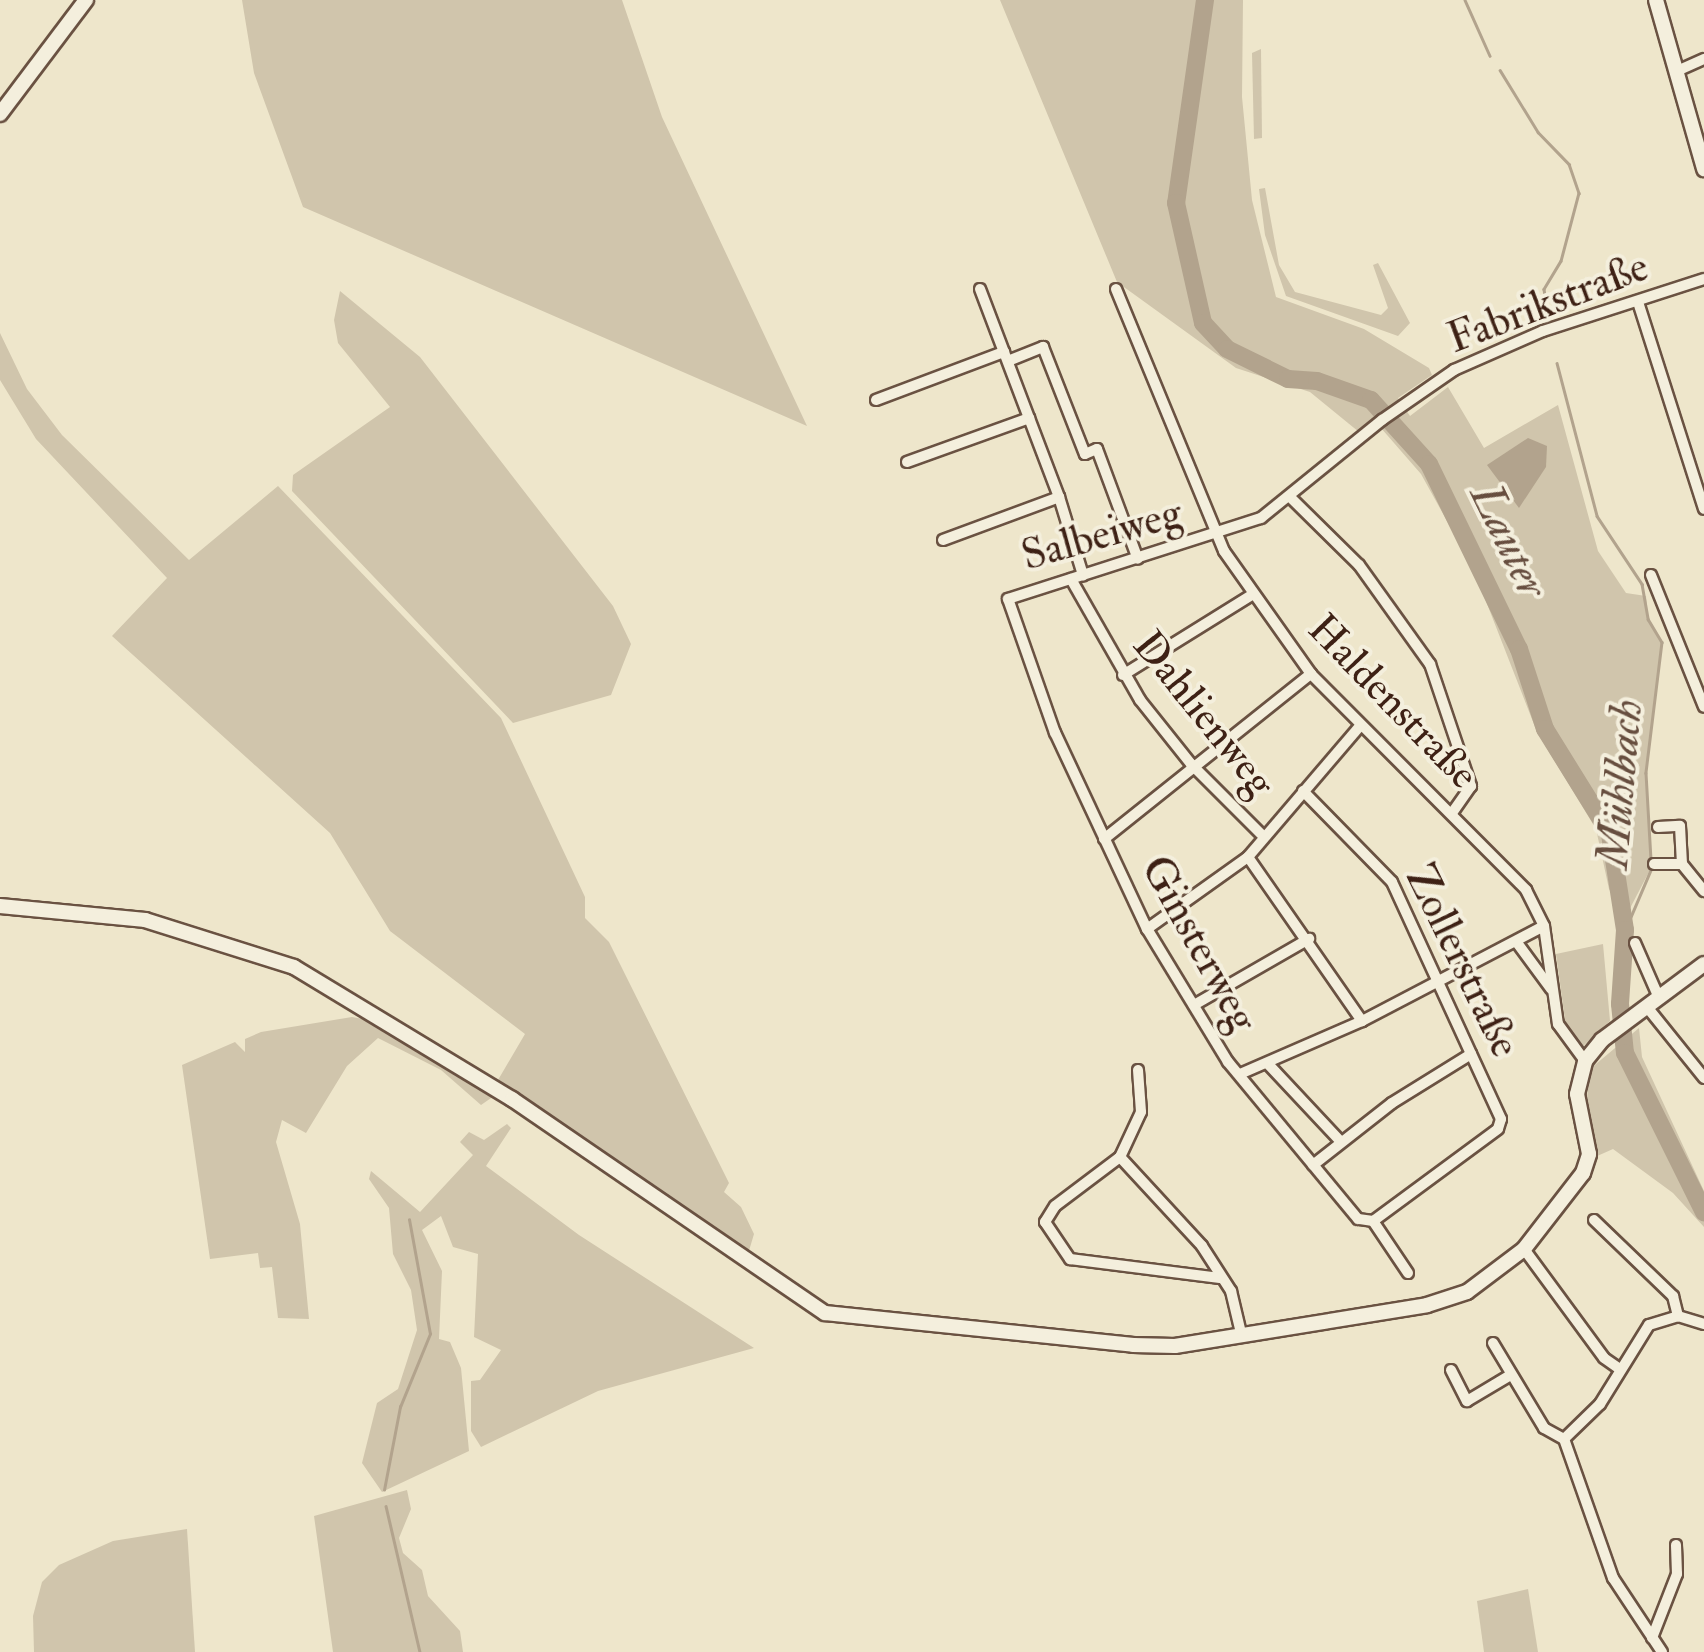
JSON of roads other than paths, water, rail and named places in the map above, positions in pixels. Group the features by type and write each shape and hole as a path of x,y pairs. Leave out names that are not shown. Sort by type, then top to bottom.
{"street":[{"path":"0,114 86,0"},
{"path":"1656,0 1700,139 1704,169"},
{"path":"1677,71 1704,59"},
{"name":"Fabrikstraße","path":"1292,499 1403,404 1490,352 1704,280"},
{"name":"Dahlienweg","path":"980,289 1059,497 1077,577 1123,675 1191,764 1261,834"},
{"name":"Haldenstraße","path":"1116,289 1215,536 1311,674 1360,726 1454,812 1526,890 1544,926 1550,990 1560,1030 1585,1060"},
{"path":"1638,302 1704,509"},
{"path":"876,400 1043,347 1085,454 1097,450 1138,559"},
{"path":"907,462 1029,418"},
{"path":"942,540 1059,497"},
{"path":"1292,499 1360,565 1430,664 1471,786 1454,812"},
{"name":"Salbeiweg","path":"1008,599 1215,536 1292,499"},
{"path":"1652,574 1704,707"},
{"path":"1123,675 1253,594"},
{"name":"Ginsterweg","path":"1008,599 1028,668 1147,930 1240,1074 1358,1219 1373,1221 1408,1273"},
{"path":"1104,839 1191,764 1311,674"},
{"path":"1147,930 1248,857 1261,834 1360,726"},
{"name":"Zollerstraße","path":"1304,791 1392,882 1502,1118 1498,1129 1373,1221"},
{"path":"1658,827 1680,826 1682,864 1704,891"},
{"path":"1248,857 1362,1020"},
{"path":"1654,864 1682,864"},
{"path":"0,906 145,920 294,967 512,1099 825,1312 935,1321 1030,1340 1175,1346 1446,1300 1524,1249 1582,1174 1589,1154 1577,1094 1585,1060 1602,1040 1704,964"},
{"path":"1240,1074 1269,1065 1440,983 1518,944 1544,926"},
{"path":"1194,1005 1308,939"},
{"path":"1636,943 1647,1007 1704,1078"},
{"name":"Haldenstraße","path":"1518,944 1550,990"},
{"path":"1313,1165 1340,1140 1471,1054"},
{"name":"Ginsterweg","path":"1269,1065 1340,1140"},
{"path":"1138,1070 1141,1112 1120,1157 1055,1206 1045,1222 1055,1244 1070,1259 1220,1278"},
{"path":"1120,1157 1202,1246 1231,1290 1241,1333"},
{"path":"1594,1220 1673,1296 1678,1316"},
{"path":"1524,1249 1604,1358 1620,1369"},
{"path":"1564,1439 1600,1404 1649,1326 1678,1316 1704,1324"},
{"path":"1493,1342 1509,1376 1544,1428 1564,1439 1594,1537 1625,1603 1662,1652"},
{"path":"1451,1370 1467,1402 1509,1376"},
{"path":"1652,1638 1677,1574 1676,1545"}],"waterway":[{"name":"Lauter","path":"1205,0 1176,203 1203,323 1227,349 1288,379 1317,381 1371,400 1429,464 1519,649 1545,729 1610,834 1625,930 1620,1004 1625,1053 1704,1212"},
{"name":"Mühlbach","path":"1465,0 1490,56"},
{"name":"Mühlbach","path":"1500,70 1538,132 1569,164 1579,193 1561,261 1544,289 1548,316"},
{"name":"Mühlbach","path":"1557,363 1597,516 1642,584 1648,619 1662,642 1646,773 1651,861"},
{"name":"Mühlbach","path":"1625,930 1651,869"},
{"path":"384,1490 400,1407 430,1334 409,1220"},
{"path":"386,1506 420,1652"}]}
